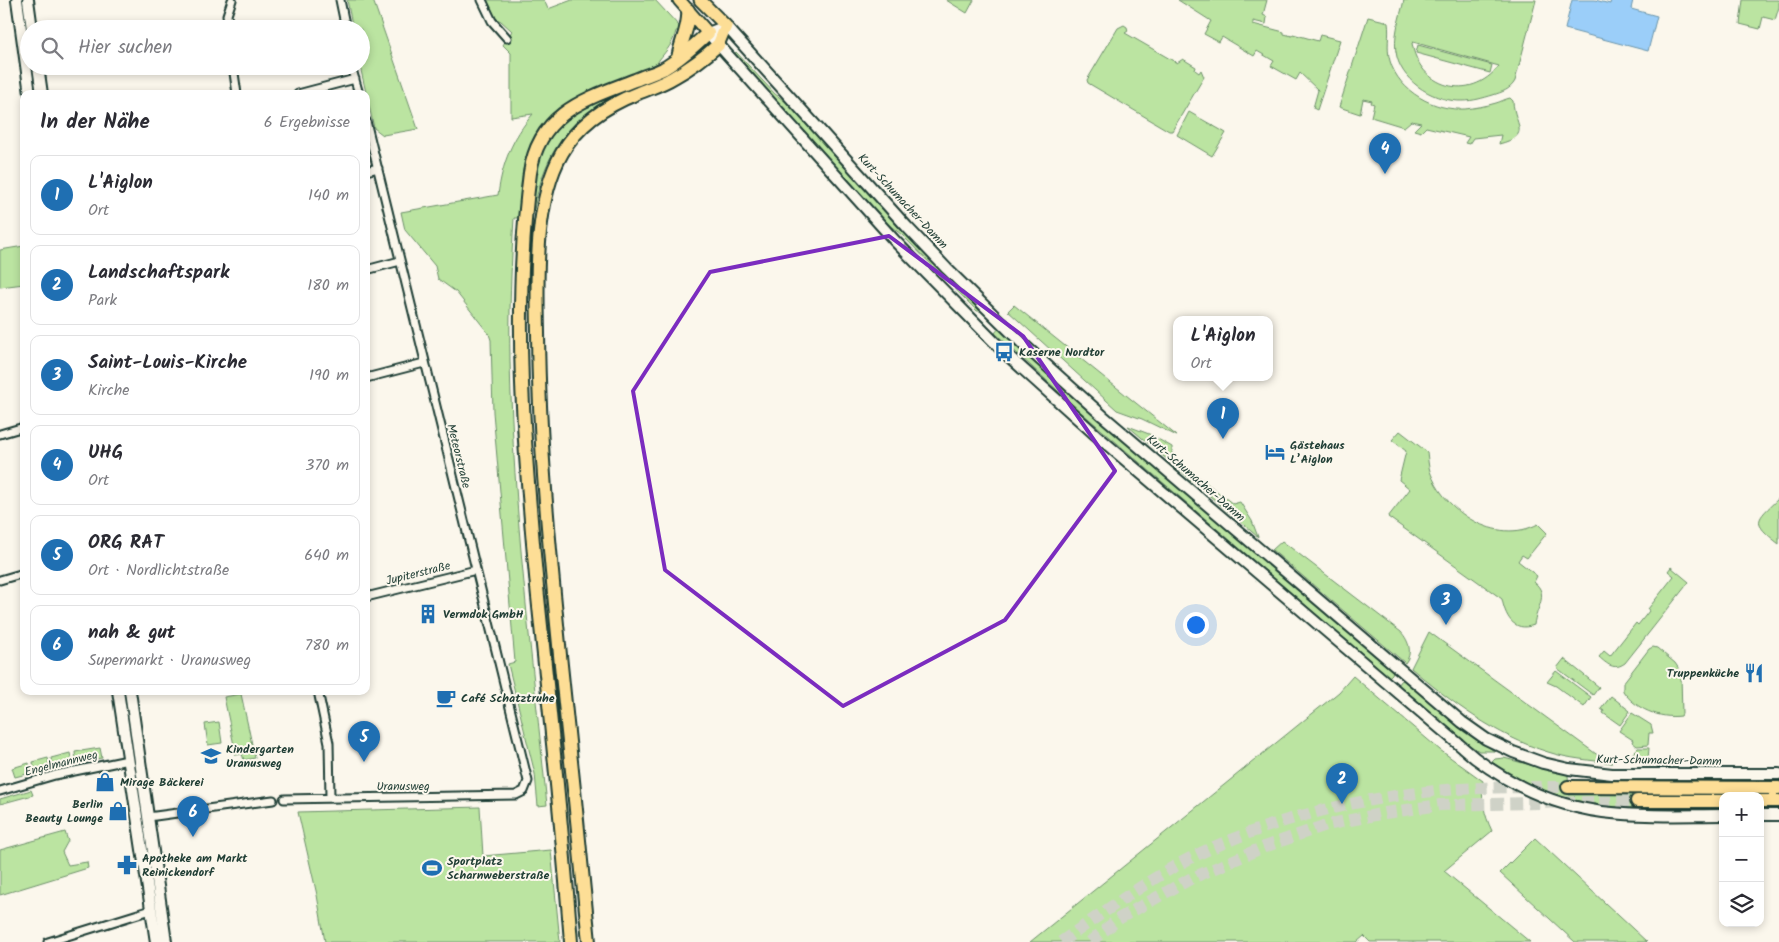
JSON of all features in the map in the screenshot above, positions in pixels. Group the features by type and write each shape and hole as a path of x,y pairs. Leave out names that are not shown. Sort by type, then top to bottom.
{"highway":[{"path":"678,59 687,26 688,10"},
{"path":"571,942 528,489 523,414 521,302 527,190 536,148 552,124 563,114 576,104 589,98 662,69 678,59 708,33"},
{"path":"589,942 548,529 538,361 539,244 551,178 562,152 580,128 607,107 674,78 718,45"},
{"path":"1568,787 1779,788"},
{"path":"1637,801 1719,801"},
{"path":"1764,801 1779,801"}],"main road":[{"path":"16,0 20,27"},
{"path":"28,0 31,20"},
{"path":"679,0 895,242 980,329 1096,435 1464,750 1514,784 1565,804 1590,810 1624,814 1719,815"},
{"name":"Kurt-Schumacher-Damm","path":"700,0 726,26 907,227 993,315 1103,416 1446,710 1486,739 1534,760 1584,772 1612,774 1779,774"},
{"path":"708,33 726,26"},
{"path":"718,45 726,26"},
{"path":"27,75 29,90"},
{"path":"39,75 41,90"},
{"path":"980,329 993,315"},
{"path":"119,695 156,942"},
{"path":"131,695 166,942"},
{"path":"1764,815 1779,815"},
{"path":"137,819 148,817"},
{"path":"151,910 162,908"}],"street":[{"path":"228,20 227,15 232,0"},
{"path":"340,0 344,20"},
{"path":"482,0 492,21 507,38"},
{"path":"235,75 237,90"},
{"path":"354,75 358,90"},
{"path":"313,90 355,79"},
{"name":"Meteorstraße","path":"370,137 424,364 528,781 527,787 521,794"},
{"path":"370,170 378,168"},
{"path":"370,269 400,261"},
{"path":"370,377 424,364"},
{"path":"0,434 20,428"},
{"name":"Jupiterstraße","path":"370,596 476,570"},
{"path":"0,580 20,574"},
{"path":"319,695 329,744 330,797"},
{"name":"Engelmannweg","path":"0,791 55,775 128,760"},
{"name":"Uranusweg","path":"284,799 510,796 521,794"},
{"path":"148,817 273,800"},
{"path":"48,942 151,910"}],"highlighted area":[{"path":"889,236 1023,336 1115,471 1005,620 843,706 665,570 633,391 710,272"}],"green space":[{"path":"347,0 373,0 418,129 383,135 374,128 370,110 370,90 365,90 362,75 370,75 370,20 351,20"},
{"path":"486,0 544,0 548,9 572,0 655,0 679,26 679,31 676,31 669,46 652,69 590,91 562,107 551,117 540,129 532,143 523,168 521,218 514,218 510,361 519,528 547,805 538,806 535,774 508,664 515,662 493,412 491,340 489,334 456,292 438,279 435,266 405,230 401,212 498,195 502,173 509,152 519,132 533,114 511,117 511,53 503,45 512,31 501,21 494,18"},
{"path":"946,0 974,0 967,13"},
{"path":"1178,0 1267,0 1263,15 1267,17 1266,24 1253,21 1253,24 1284,32 1284,34 1292,36 1293,34 1318,41 1320,35 1340,40 1317,110 1313,108 1318,90 1300,73 1296,80 1271,66 1274,61 1257,51 1254,56 1222,37 1219,42 1204,34 1211,21"},
{"path":"1404,0 1536,0 1513,84 1500,93 1467,101 1453,101 1422,90 1406,75 1397,57 1395,43","holes":["1413,42 1499,66 1487,77 1474,84 1461,87 1447,85 1435,80 1424,71 1417,58"]},
{"path":"1743,0 1779,0 1775,20 1763,17 1760,29 1740,24"},
{"path":"1368,17 1388,23 1390,61 1401,82 1410,90 1430,103 1454,109 1480,107 1510,98 1513,101 1519,128 1519,133 1516,137 1499,144 1501,135 1473,138 1469,144 1465,143 1469,137 1426,127 1421,132 1414,130 1421,123 1411,121 1404,127 1371,117 1374,104 1371,103 1372,101 1363,99 1360,114 1339,107"},
{"path":"1124,25 1128,31 1125,33 1177,63 1183,59 1196,67 1195,70 1199,73 1201,70 1204,77 1172,131 1088,83 1087,80 1118,28"},
{"path":"1418,45 1492,65 1490,73 1416,53"},
{"path":"736,52 775,94 786,102 904,233 980,311 977,311 902,235 888,224 734,54"},
{"path":"611,94 612,96 580,120 558,145 549,160 537,195 533,215 531,215 533,181 539,155 550,135 569,115"},
{"path":"1189,112 1226,133 1212,156 1177,135"},
{"path":"20,247 20,284 0,287 0,250"},
{"path":"1014,305 1177,436 1142,419 1117,410 1008,311"},
{"path":"999,328 1063,389 1393,671 1392,674 1389,677 1082,413 995,333"},
{"path":"1128,426 1149,434 1172,447 1172,456 1233,504 1240,502 1252,521 1258,537"},
{"path":"1400,431 1427,452 1429,469 1437,486 1447,500 1460,512 1490,528 1506,531 1522,530 1538,524 1547,533 1527,558 1522,555 1518,561 1537,576 1534,582 1541,592 1541,602 1534,625 1521,627 1515,625 1505,611 1502,599 1388,517 1410,489 1399,480 1406,451 1392,440"},
{"path":"1779,498 1779,544 1764,531 1760,526 1760,521 1765,512"},
{"path":"1282,541 1401,632 1409,647 1409,655 1405,663 1272,550"},
{"path":"1671,567 1689,582 1625,663 1617,666 1608,664 1599,657 1604,651 1610,656 1636,623 1638,625 1674,576 1668,571"},
{"path":"1429,632 1603,759 1612,763 1564,756 1529,745 1492,727 1458,705 1411,668"},
{"path":"1657,648 1675,663 1679,669 1681,676 1681,716 1665,716 1641,708 1623,691 1623,683 1649,649"},
{"path":"1564,659 1599,687 1593,695 1557,668"},
{"path":"1556,671 1591,697 1584,707 1556,686 1547,682"},
{"path":"1353,676 1440,750 1483,781 1484,807 1492,831 1444,871 1530,942 1370,942 1364,936 1357,942 1030,942 1339,692"},
{"path":"1403,680 1456,724 1494,751 1479,751 1469,745 1399,685 1399,682"},
{"path":"123,695 126,695 143,806 140,807"},
{"path":"241,695 255,758 244,760 242,754 236,755 224,697"},
{"path":"1611,696 1630,711 1620,725 1603,713 1604,711 1601,709"},
{"path":"1632,713 1651,725 1653,733 1649,733 1648,745 1637,746 1632,742 1633,740 1619,731"},
{"path":"219,722 222,743 208,745 205,724"},
{"path":"100,748 102,758 76,762 75,752"},
{"path":"1638,748 1649,748 1648,759 1628,758"},
{"path":"70,753 72,763 53,768 51,758"},
{"path":"48,758 50,769 35,773 33,762"},
{"path":"1504,758 1568,775 1569,795 1636,794 1637,808 1599,805 1542,790 1508,773 1492,762 1495,759"},
{"path":"29,763 31,773 15,777 12,768"},
{"path":"31,790 33,795 0,804 0,799"},
{"name":"Sportplatz Scharnweberstraße","path":"480,807 483,856 551,850 560,942 325,942 317,895 298,812"},
{"path":"65,832 68,841 62,852 68,865 87,862 88,868 0,895 0,850"},
{"path":"1535,838 1647,942 1575,942 1500,873"}],"water":[{"path":"1572,0 1595,0 1610,4 1611,0 1633,0 1631,9 1657,16 1648,51 1565,29"}],"tunnel":[{"path":"1061,942 1135,891 1181,863 1251,832 1288,820 1366,801 1444,790 1568,787"},
{"path":"1090,942 1120,918 1190,879 1264,847 1326,825 1385,813 1440,805 1637,801"}],"place":[{"name":"UHG","path":"1385,174"},
{"name":"Kaserne Nordtor","path":"1004,352"},
{"name":"L'Aiglon","path":"1223,439"},
{"name":"Gästehaus L’Aiglon","path":"1275,452"},
{"name":"Vermdok GmbH","path":"428,614"},
{"name":"Saint-Louis-Kirche","path":"1446,625"},
{"name":"Truppenküche","path":"1754,673"},
{"name":"Café Schatztruhe","path":"446,698"},
{"name":"Kindergarten Uranusweg","path":"211,756"},
{"name":"ORG RAT","path":"364,762"},
{"name":"Mirage Bäckerei","path":"105,782"},
{"name":"Landschaftspark","path":"1342,804"},
{"name":"Berlin Beauty Lounge","path":"118,811"},
{"name":"nah & gut","path":"193,837"},
{"name":"Apotheke am Markt Reinickendorf","path":"127,865"},
{"name":"Sportplatz Scharnweberstraße","path":"432,868"}]}
